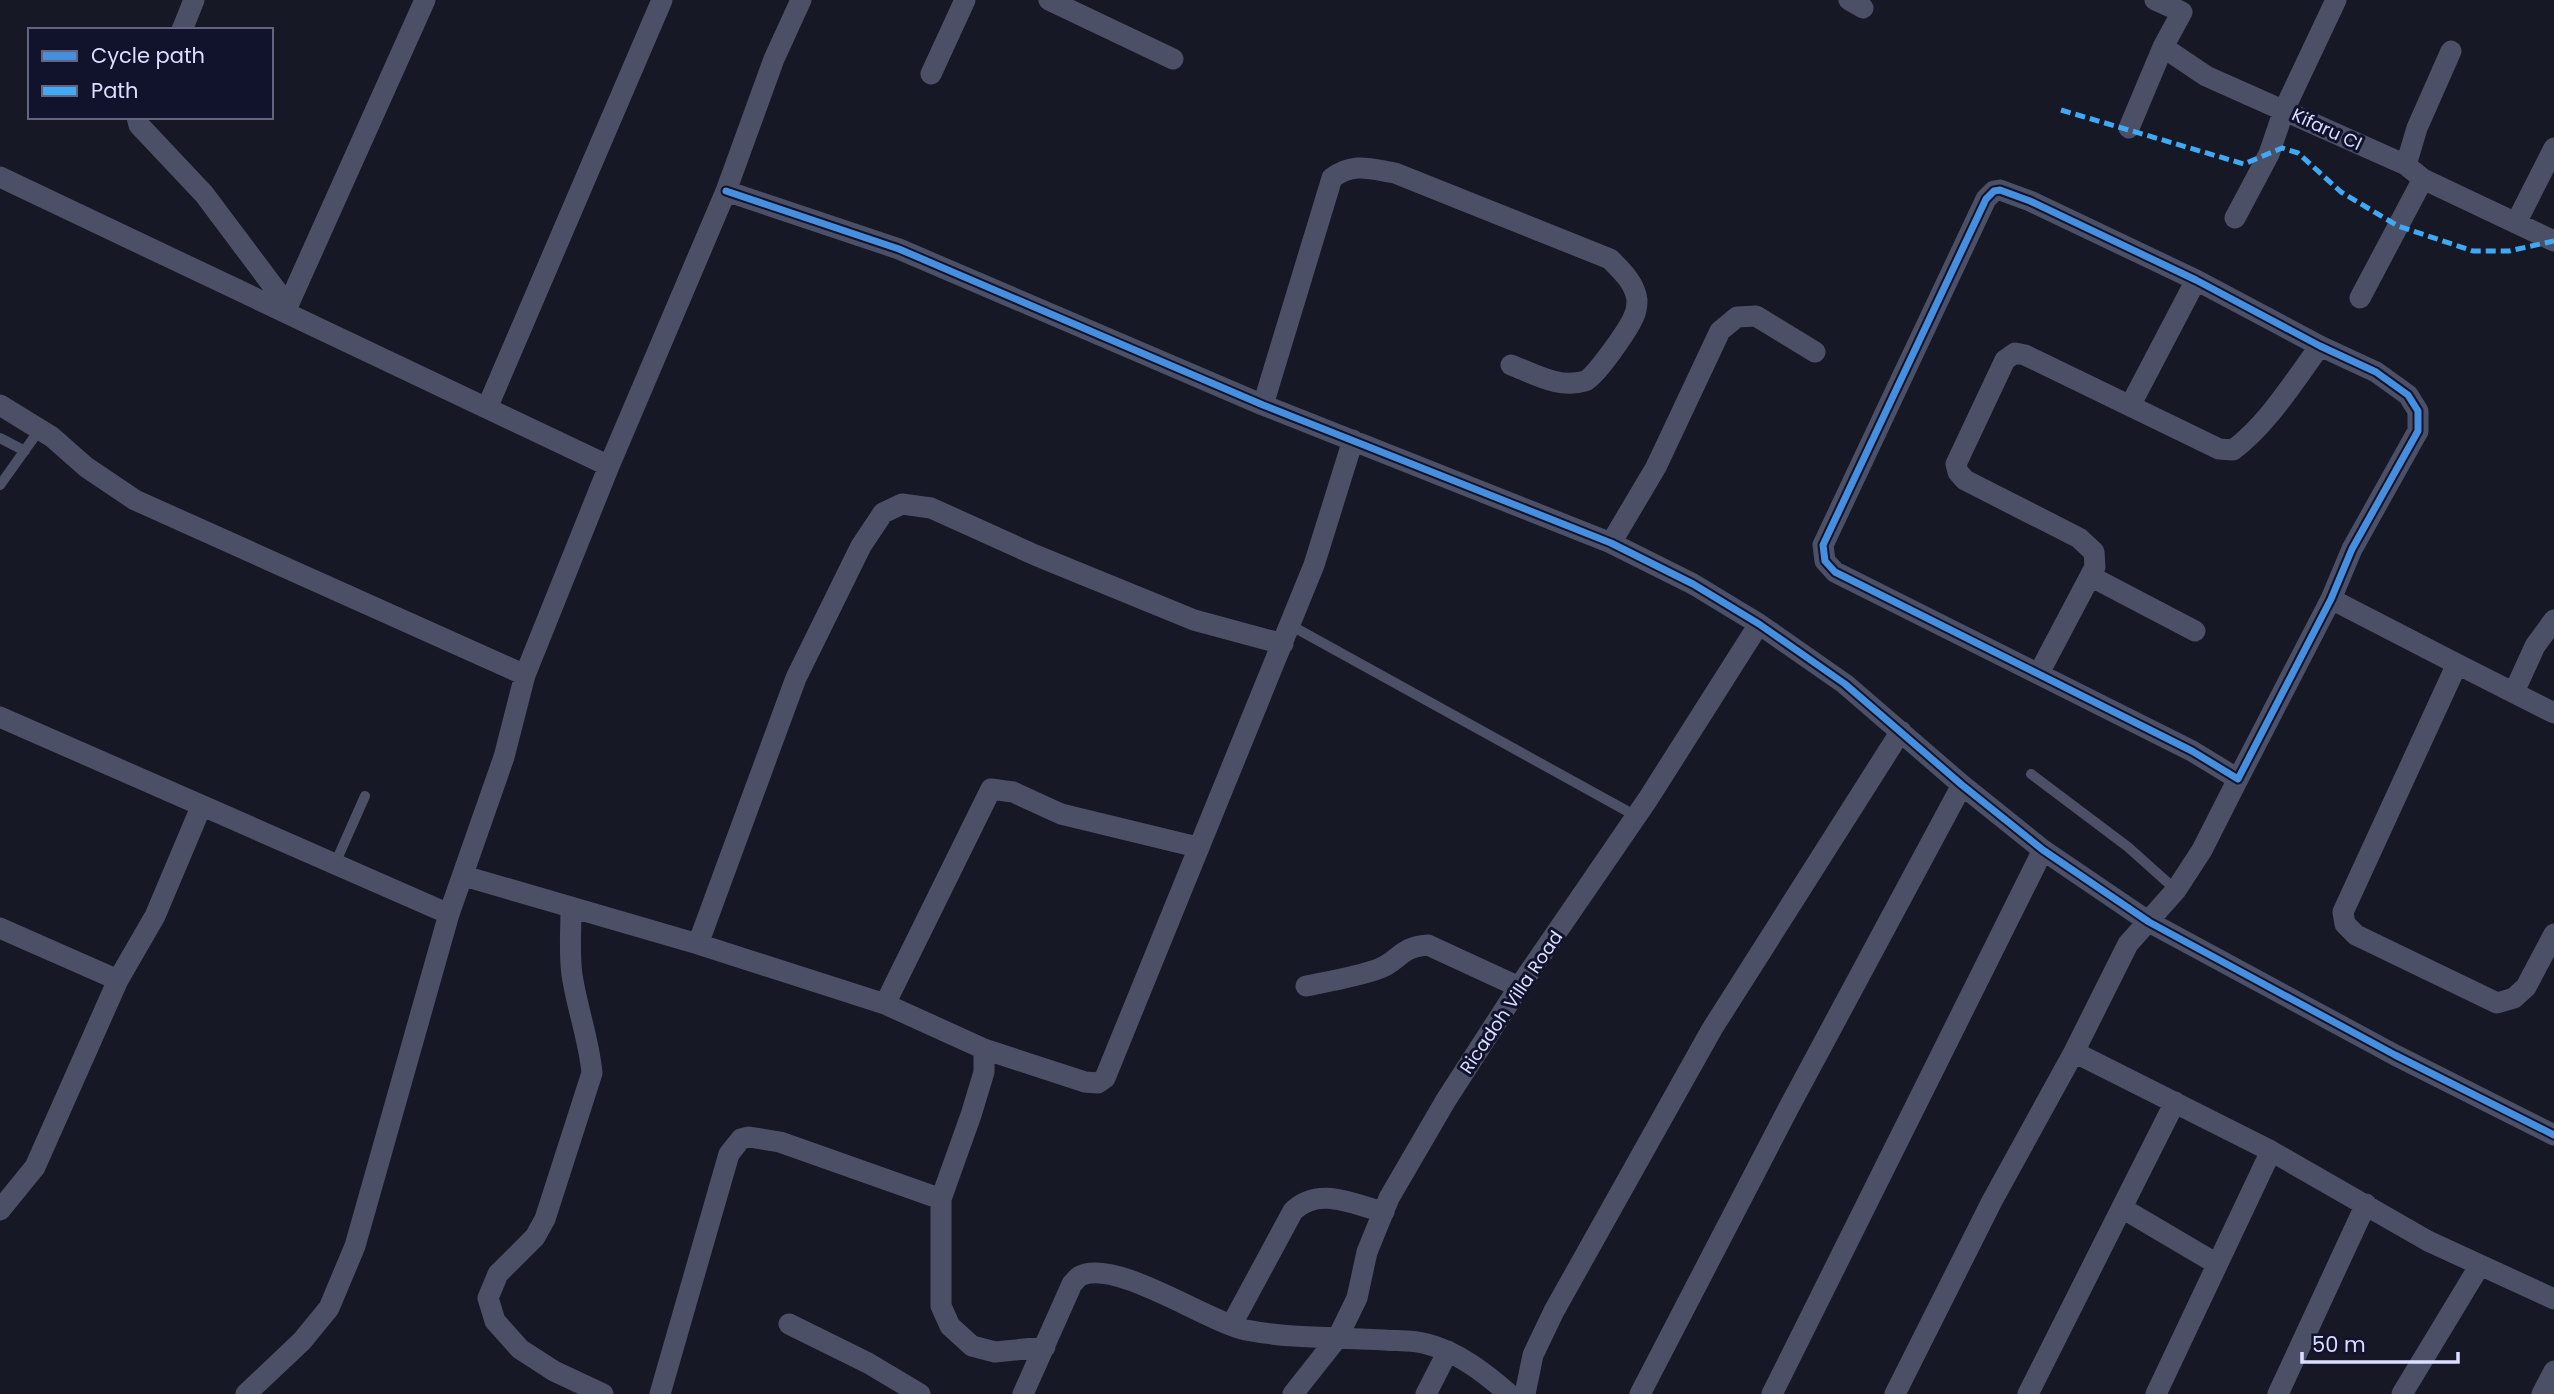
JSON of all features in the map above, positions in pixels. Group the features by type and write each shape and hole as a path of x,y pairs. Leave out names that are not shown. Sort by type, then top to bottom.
{"street":[{"path":"183,28 194,0"},
{"path":"286,309 425,0"},
{"path":"487,408 662,0"},
{"path":"246,1394 302,1341 329,1308 355,1246 449,914 504,757 524,675 726,191 774,59 801,0"},
{"path":"931,75 965,0"},
{"path":"1049,0 1173,59"},
{"path":"2129,128 2163,47 2185,6 2155,0"},
{"path":"2235,218 2269,154 2284,110 2336,0"},
{"name":"Kifaru Cl","path":"2163,47 2206,76 2406,165 2423,179 2517,221 2554,241"},
{"path":"2406,165 2417,128 2451,51"},
{"path":"138,119 139,125 204,194 286,309"},
{"path":"2517,221 2554,148"},
{"path":"1263,405 1332,178 1345,169 1360,167 1395,173 1610,259 1623,271 1637,299 1634,315 1602,365 1587,380 1560,384 1511,365"},
{"path":"0,177 286,309 609,466"},
{"path":"2360,298 2423,179"},
{"path":"1895,1394 1992,1201 2074,1052 2128,944 2176,890 2202,850 2331,599 2352,549 2418,431 2418,411 2408,395 2376,372 2320,346 2196,280 2030,201 2000,190 1994,191 1986,199 1941,290 1823,545 1825,561 1835,572 2192,751 2238,779"},
{"path":"726,191 899,249 1263,405 1611,544 1693,584 1759,624 1845,684 1962,785 2043,850 2149,922 2395,1055 2554,1135"},
{"path":"2130,406 2196,280"},
{"path":"1611,544 1656,467 1720,331 1737,317 1756,316 1815,352"},
{"path":"2039,673 2095,567 2094,552 2079,538 1965,480 1958,472 1956,464 2005,360 2015,353 2043,363 2219,449 2233,450 2244,442 2274,407 2320,346"},
{"path":"0,405 40,429 97,475 135,500 524,675"},
{"path":"464,877 698,944 885,1004 984,1049 1085,1083 1098,1083 1105,1078 1197,848 1245,740 1314,565 1353,440"},
{"path":"698,944 796,678 861,546 883,513 902,504 931,508 1035,555 1194,620 1286,635"},
{"path":"2090,576 2195,631"},
{"path":"2331,599 2554,713"},
{"path":"2514,692 2535,646 2554,620"},
{"name":"Ricadoh Villa Road","path":"1293,1394 1338,1336 1357,1297 1367,1252 1390,1198 1446,1100 1519,987 1636,816 1759,624"},
{"path":"2457,664 2343,912 2345,924 2356,934 2497,1003 2514,998 2526,987 2554,934"},
{"path":"0,717 334,866 449,914"},
{"path":"1525,1394 1533,1355 1555,1311 1712,1029 1901,731"},
{"path":"1640,1394 1788,1109 1962,785"},
{"path":"885,1004 991,789 1013,792 1061,814 1197,848"},
{"path":"0,1210 35,1167 118,980 155,916 201,807"},
{"path":"1772,1394 2043,850"},
{"path":"571,908 571,971 581,1023 590,1051 592,1073 545,1219 535,1237 498,1274 488,1298 495,1321 520,1349 554,1371 603,1394"},
{"path":"0,928 118,980"},
{"path":"1306,986 1379,968 1402,952 1416,946 1428,945 1519,987"},
{"path":"984,1049 984,1072 941,1199 941,1307 950,1326 972,1346 995,1352 1045,1347"},
{"path":"2074,1052 2271,1151 2428,1241 2554,1299"},
{"path":"2028,1394 2175,1102"},
{"path":"660,1394 729,1154 741,1139 749,1137 780,1142 941,1199"},
{"path":"2155,1394 2271,1151"},
{"path":"1232,1324 1293,1211 1304,1201 1321,1197 1384,1212"},
{"path":"2278,1394 2366,1204"},
{"path":"2122,1208 2217,1264"},
{"path":"2402,1394 2480,1265"},
{"path":"1023,1394 1072,1284 1080,1276 1097,1273 1139,1283 1243,1329 1306,1337 1338,1336 1425,1343 1448,1351 1490,1378 1509,1394"},
{"path":"789,1324 868,1363 920,1394"},
{"path":"1426,1394 1448,1351"},
{"path":"2542,1394 2554,1371"}],"lane":[{"path":"0,485 40,429"},
{"path":"0,438 25,451"},
{"path":"1286,635 1636,816"},
{"path":"2031,774 2128,846 2176,890"},
{"path":"334,866 365,796"}],"marked path":[{"path":"2061,110 2244,164 2282,148 2298,153 2341,192 2398,226 2473,251 2509,251 2554,241"}],"cycle path":[{"path":"2000,190 2030,201 2196,280 2320,346 2376,372 2408,395 2418,411 2418,431 2352,549 2331,599 2238,779 2192,751 1835,572 1825,561 1823,545 1986,199 1994,191 2000,190"},
{"path":"726,191 899,249 1263,405 1611,543 1693,584 1759,624 1845,684 1962,785 2043,850 2149,922 2395,1055 2554,1135"}]}
